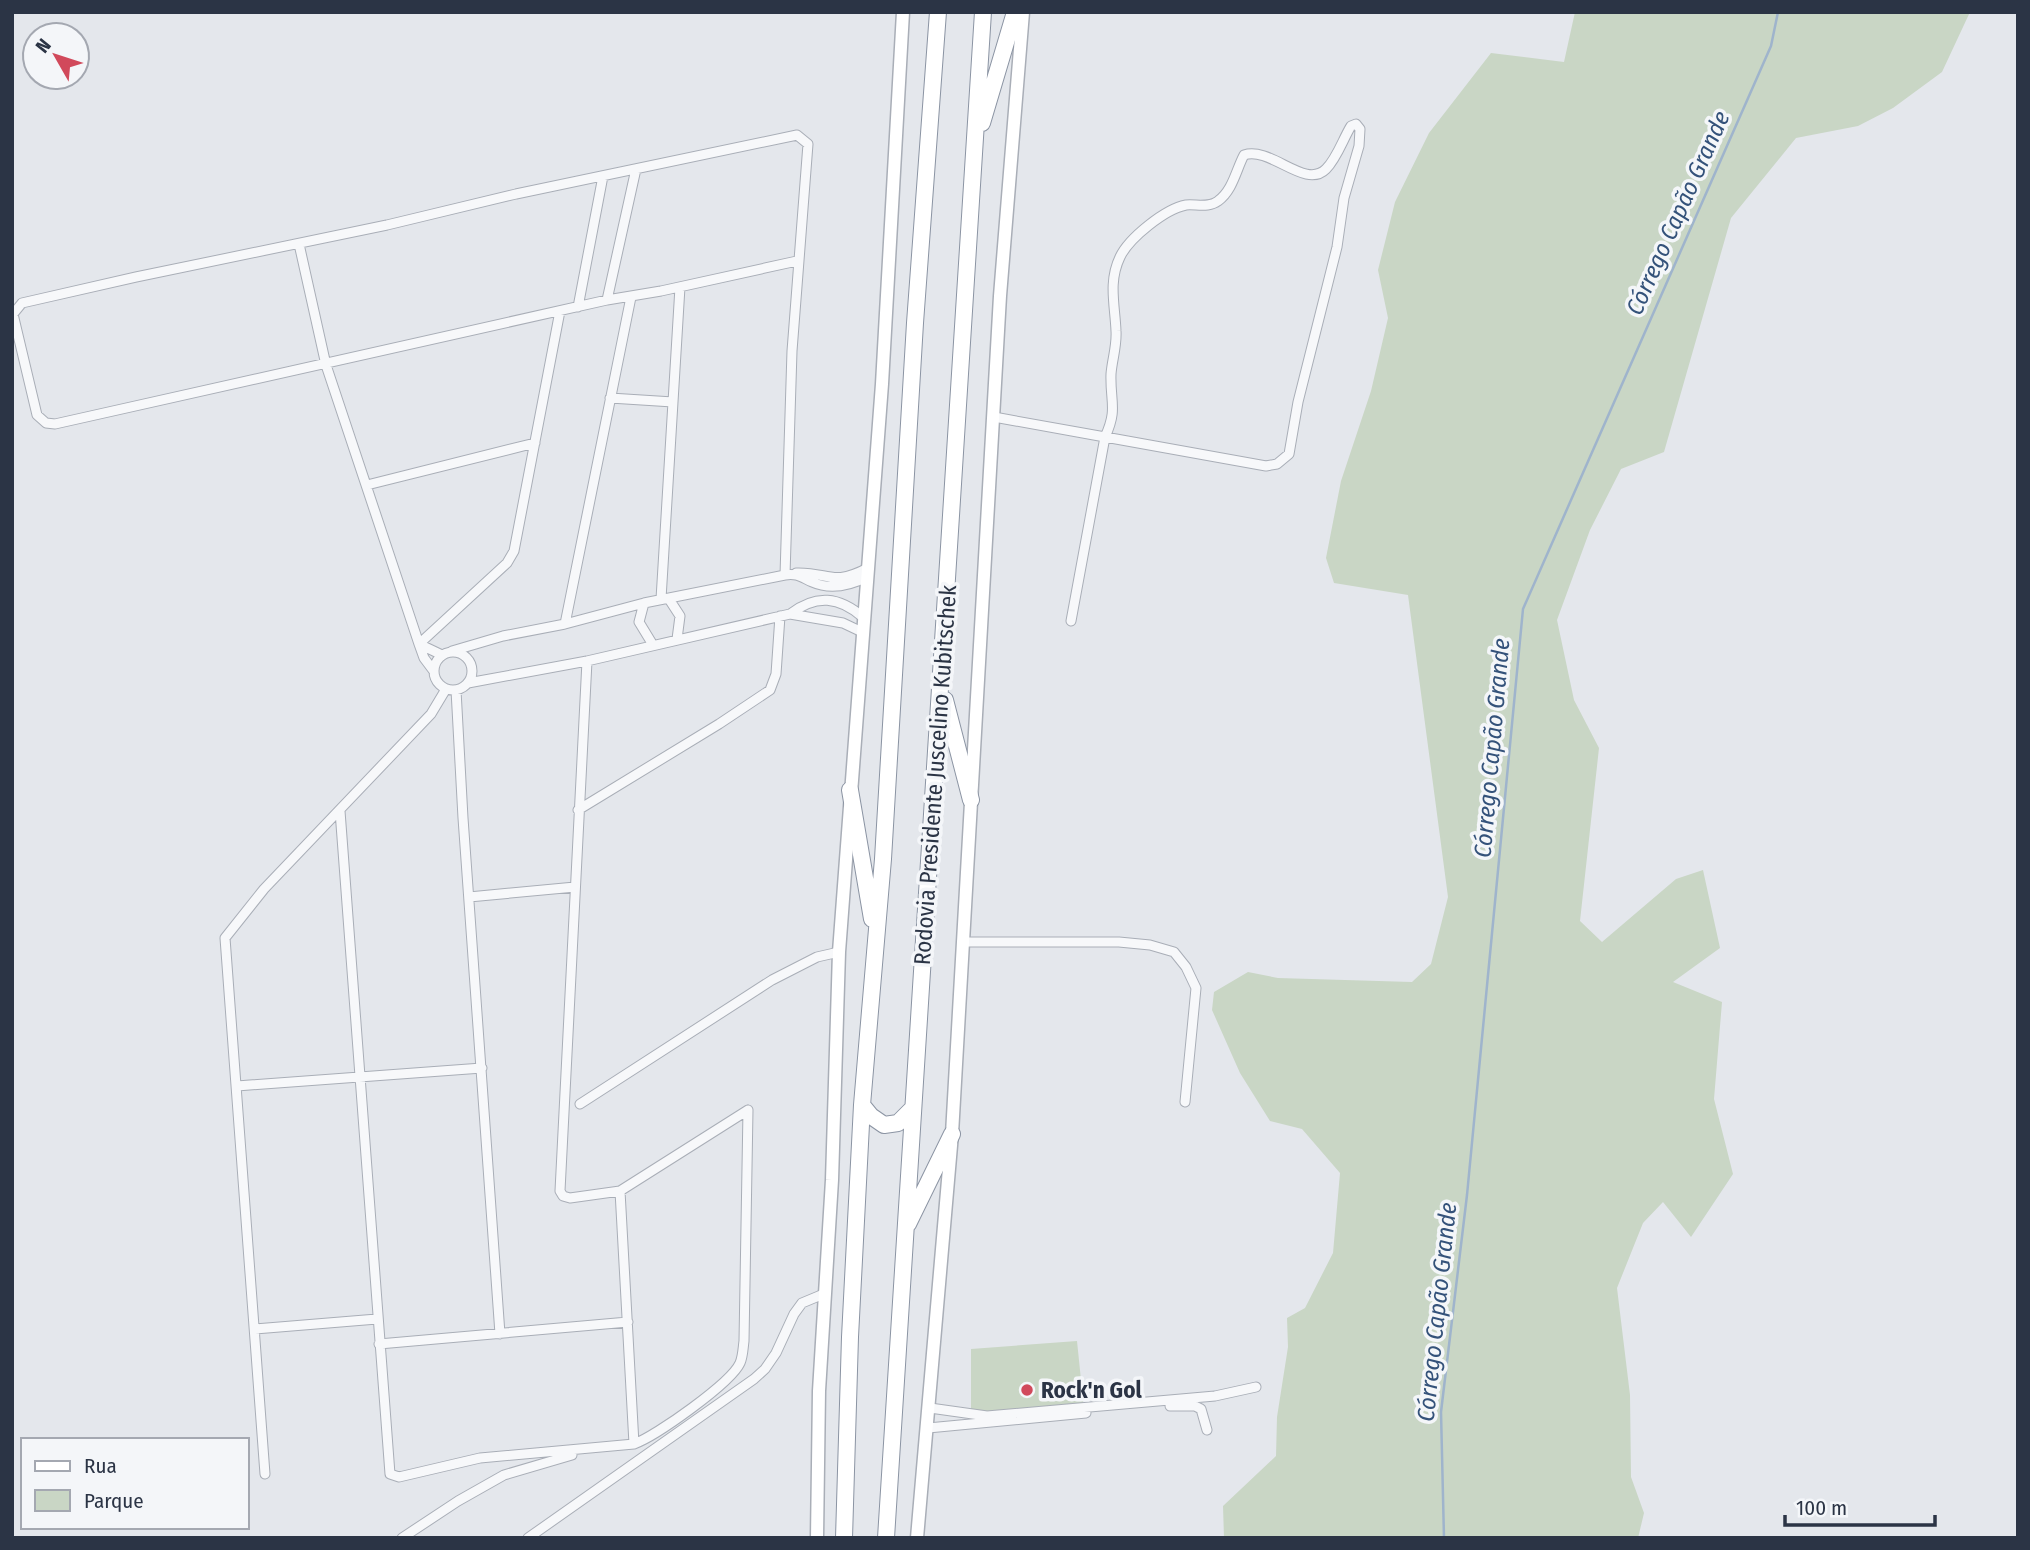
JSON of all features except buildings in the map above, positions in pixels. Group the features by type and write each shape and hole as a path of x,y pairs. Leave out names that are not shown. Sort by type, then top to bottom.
{"highway":[{"name":"Rodovia Presidente Juscelino Kubitschek","path":"844,1538 849,1349 862,1104 877,942 915,323 938,12"},
{"name":"Rodovia Presidente Juscelino Kubitschek","path":"886,1538 983,12"},
{"path":"975,145 1015,12"},
{"path":"942,686 971,800"},
{"path":"850,790 877,942"},
{"path":"862,1104 871,1116 884,1125 898,1122 913,1108"},
{"path":"904,1232 953,1134"}],"main road":[{"path":"817,1538 819,1391 832,1180 839,952 882,371 903,12"},
{"path":"917,1538 953,1134 1000,296 1023,12"}],"street":[{"path":"994,417 1105,437 1266,466 1278,464 1289,454 1298,402 1337,247 1344,198 1359,146 1360,129 1357,125 1351,126 1328,167 1315,175 1306,176 1261,154 1253,152 1244,155 1235,179 1218,202 1185,205 1175,209 1137,234 1126,245 1119,259 1111,292 1116,336 1111,374 1114,414 1105,437 1071,621"},
{"path":"790,574 787,472 797,261 808,144 801,136 792,134 299,244 136,276 22,303 14,310 14,321 37,415 50,425 607,300 797,261"},
{"path":"607,300 636,169"},
{"path":"578,307 603,176"},
{"path":"299,244 326,365 424,658 433,670 436,682 446,689 456,690 468,683 587,660 785,615 812,602 826,600 846,604 863,618"},
{"path":"677,639 680,616 665,599 680,287"},
{"path":"565,624 631,297"},
{"path":"419,644 511,557 517,541 560,311"},
{"path":"610,398 673,402"},
{"path":"367,485 535,443"},
{"path":"433,670 442,655 452,651 503,636 565,624 644,603 790,574 807,573 836,579 867,572"},
{"path":"790,574 828,586 847,586 867,572"},
{"path":"812,602 815,583"},
{"path":"826,600 828,586"},
{"path":"644,603 639,622 653,645"},
{"path":"785,615 843,623 862,632"},
{"path":"578,810 770,690 776,674 785,615"},
{"path":"419,644 442,655"},
{"path":"452,651 469,660 472,672 468,683"},
{"path":"340,811 390,1475 398,1478 480,1458 634,1444 648,1438 690,1409 729,1376 741,1360 746,1312 748,1110 621,1191 570,1198 561,1194 559,1185 564,1132 565,1063 587,660"},
{"path":"265,1474 225,938 264,889 431,714 446,689"},
{"path":"456,690 500,1334"},
{"path":"469,897 575,887"},
{"path":"962,942 1119,943 1150,945 1174,952 1186,967 1196,988 1185,1102"},
{"path":"580,1104 772,980 817,957 839,952"},
{"path":"237,1086 482,1068"},
{"path":"621,1191 634,1444"},
{"path":"528,1538 754,1379 776,1353 802,1303 826,1293"},
{"path":"255,1329 377,1319"},
{"path":"379,1344 628,1322"},
{"path":"930,1408 987,1416 1215,1396 1256,1387"},
{"path":"928,1428 1185,1405 1201,1409 1208,1430"},
{"path":"402,1538 504,1475 590,1449"}],"green space":[{"path":"1575,12 1970,12 1942,72 1893,108 1858,126 1796,138 1731,218 1664,452 1621,469 1590,530 1557,620 1574,700 1599,748 1580,921 1602,942 1676,879 1703,870 1720,948 1673,982 1722,1002 1714,1099 1733,1174 1691,1237 1663,1202 1643,1223 1617,1288 1630,1395 1631,1477 1644,1513 1638,1538 1224,1538 1223,1506 1276,1456 1277,1417 1288,1347 1287,1318 1305,1308 1333,1253 1340,1173 1302,1129 1270,1121 1240,1073 1212,1010 1214,992 1248,972 1278,978 1412,982 1431,964 1448,897 1408,595 1334,583 1326,558 1341,481 1371,391 1388,318 1378,270 1395,202 1429,133 1491,53 1564,62"},
{"name":"Rock'n Gol","path":"1077,1341 1084,1409 971,1417 971,1349"}],"waterway":[{"name":"Córrego Capão Grande","path":"1444,1538 1441,1412 1467,1195 1523,609 1771,46 1778,12"}],"place":[{"name":"Rock'n Gol","path":"1027,1390"}]}
